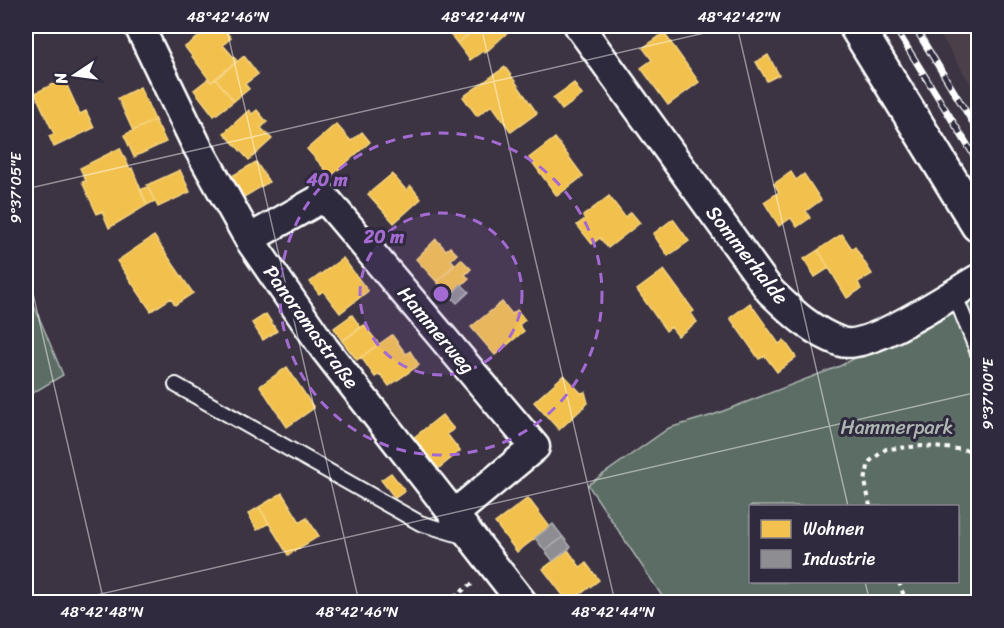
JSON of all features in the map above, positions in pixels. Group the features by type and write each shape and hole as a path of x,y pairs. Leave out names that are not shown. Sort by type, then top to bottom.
{"street":[{"name":"Panoramastraße","path":"139,26 196,144 249,239 324,348 522,603"},
{"name":"Sommerhalde","path":"579,26 770,291 804,323 843,343 869,339 894,328 978,279"},
{"path":"856,26 978,225"},
{"name":"Hammerweg","path":"249,239 324,197 535,447 453,515"}],"lane":[{"path":"954,293 978,353"},
{"path":"176,385 420,523 471,539"}],"path":[{"path":"870,505 865,481 869,462 886,449 922,446 978,451"},
{"path":"899,583 906,603"}],"shaded area":[{"path":"935,26 978,26 978,96"}],"green space":[{"path":"26,286 63,375 26,397"},
{"name":"Hammerpark","path":"978,294 978,602 666,602 588,485 669,428 713,415 840,366"}],"building: Wohnen":[{"path":"222,26 231,38 223,45 237,61 211,82 185,47 208,30"},
{"path":"444,26 481,26 457,43"},
{"path":"481,26 503,26 508,32 485,53 483,51 470,60 457,43"},
{"path":"664,33 699,82 668,105 641,68 652,60 643,48"},
{"path":"768,55 779,75 767,81 756,62"},
{"path":"244,56 258,74 245,84 249,89 234,101 216,79"},
{"path":"505,67 537,113 511,132 492,105 477,116 463,97"},
{"path":"64,79 80,114 86,111 94,128 54,147 49,136 54,134 35,93"},
{"path":"208,79 211,82 216,79 234,101 214,116 194,90"},
{"path":"574,83 582,95 562,110 553,98"},
{"path":"140,87 155,120 133,131 118,98"},
{"path":"249,110 252,114 257,110 267,122 261,128 272,139 249,160 224,133"},
{"path":"155,120 166,142 134,157 124,135"},
{"path":"336,124 351,141 362,132 370,142 331,176 307,149"},
{"path":"555,138 583,176 557,196 529,158"},
{"path":"120,148 130,169 132,168 147,205 109,228 102,211 97,214 82,182 86,181 80,168"},
{"path":"256,162 269,182 244,197 232,176"},
{"path":"180,170 190,192 158,207 147,185"},
{"path":"791,172 796,180 804,174 821,200 806,211 810,218 797,227 791,218 779,226 764,202 779,192 774,184"},
{"path":"392,174 406,190 411,186 421,199 394,223 368,194"},
{"path":"148,187 155,201 147,205 140,190"},
{"path":"609,196 625,217 631,212 640,223 608,248 600,238 592,244 577,225 585,219 583,216"},
{"path":"673,219 689,241 668,256 653,234"},
{"path":"842,234 852,249 855,247 872,274 858,282 861,289 847,298 818,250"},
{"path":"154,236 193,293 175,305 171,298 151,311 117,261"},
{"path":"436,239 446,250 450,247 457,254 451,260 455,264 437,282 416,259"},
{"path":"818,250 829,268 815,277 804,259"},
{"path":"343,258 368,291 340,313 323,291 319,294 310,282"},
{"path":"461,259 471,269 465,275 469,278 450,296 437,282"},
{"path":"664,270 694,311 691,313 697,322 678,336 671,327 666,331 637,290"},
{"path":"502,302 512,314 517,310 525,320 519,325 524,331 495,355 471,327"},
{"path":"750,303 779,344 784,340 796,357 777,372 765,356 759,359 730,318"},
{"path":"266,314 277,331 263,340 252,323"},
{"path":"352,315 361,328 342,341 334,328"},
{"path":"364,325 379,344 357,360 342,341"},
{"path":"392,335 406,354 410,351 419,365 389,386 380,374 375,377 361,357"},
{"path":"287,367 314,408 287,427 260,386"},
{"path":"564,375 581,393 585,392 588,403 559,430 534,402"},
{"path":"442,415 454,429 447,434 460,451 438,469 413,438"},
{"path":"391,473 405,491 395,498 381,480"},
{"path":"282,493 300,522 307,518 319,536 288,555 259,507"},
{"path":"528,498 550,527 517,552 495,523"},
{"path":"259,507 269,523 257,530 248,514"},
{"path":"568,550 580,567 586,563 599,580 570,602 543,569"}],"building: Industrie":[{"path":"461,284 469,292 457,303 450,296"},
{"path":"553,524 563,537 545,551 535,538"},
{"path":"563,537 571,547 553,561 545,551"}],"railway":[{"path":"894,26 978,162"},
{"path":"914,26 978,131"}]}
